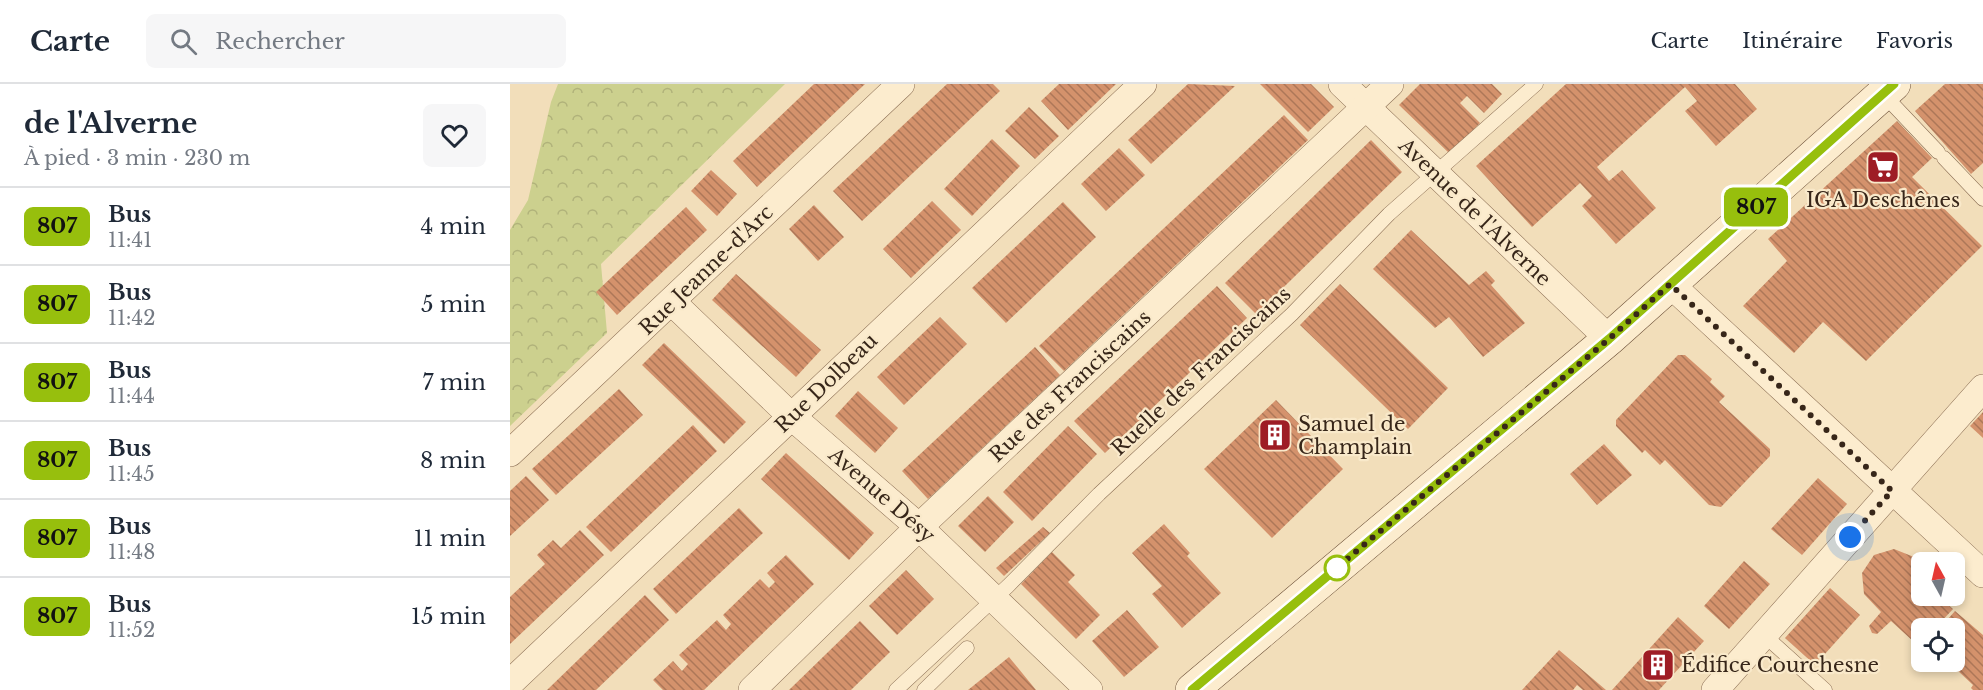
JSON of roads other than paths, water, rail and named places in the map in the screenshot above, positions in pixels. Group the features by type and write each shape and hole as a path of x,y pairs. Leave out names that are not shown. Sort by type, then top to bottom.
{"main road":[{"path":"1192,690 1609,339 1889,89"}],"street":[{"name":"Rue Jeanne-d'Arc","path":"510,453 901,84"},
{"name":"Rue Dolbeau","path":"510,683 691,515 791,416 1143,84"},
{"name":"Avenue de l'Alverne","path":"1342,84 1609,339"},
{"name":"Rue des Franciscains","path":"752,690 919,527 1390,84"},
{"path":"1670,284 1983,574"},
{"name":"Avenue Désy","path":"672,302 791,416 919,527 1089,690"},
{"path":"1715,690 1983,388"}],"lane":[{"name":"Ruelle des Franciscains","path":"896,690 994,599 1099,494 1292,314 1389,214 1536,84"},
{"path":"1889,89 1941,155 1983,198"},
{"path":"1764,635 1825,690"},
{"path":"924,690 967,648"}],"place":[{"name":"IGA Deschênes","path":"1883,167"},
{"name":"Samuel de Champlain","path":"1275,435"},
{"name":"Édifice Courchesne","path":"1658,665"}]}
